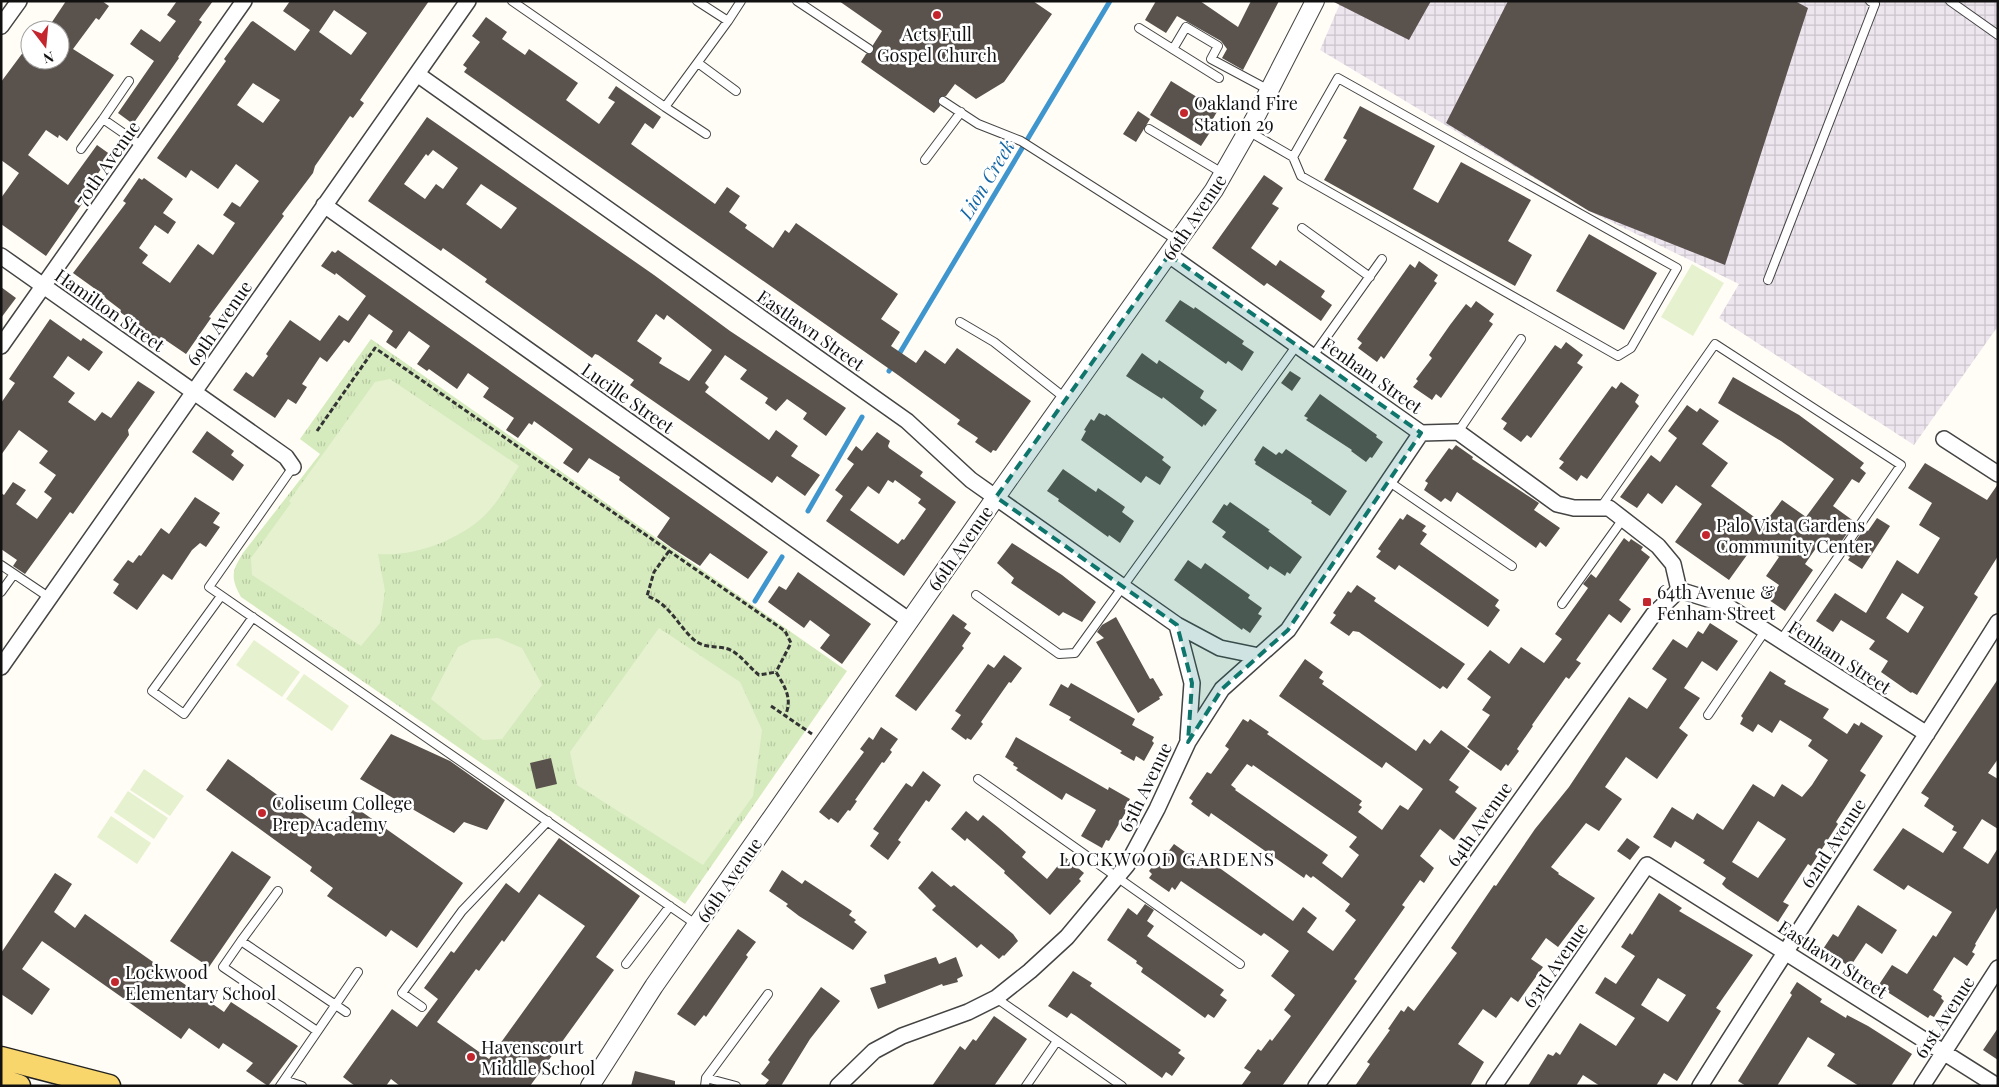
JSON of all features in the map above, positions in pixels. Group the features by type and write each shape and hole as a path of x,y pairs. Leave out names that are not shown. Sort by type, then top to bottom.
{"main road":[{"path":"1,1058 109,1086"},
{"path":"1,1080 19,1086"}],"street":[{"path":"1,26 19,1"},
{"name":"70th Avenue","path":"1,346 244,1"},
{"name":"69th Avenue","path":"1,667 468,1"},
{"name":"66th Avenue","path":"590,1086 697,925 996,497 1174,248 1224,174 1315,1"},
{"name":"Eastlawn Street","path":"417,74 906,421 953,466 1177,625 1220,648 1259,656"},
{"name":"Lucille Street","path":"324,205 910,621"},
{"name":"Fenham Street","path":"1174,248 1297,345 1421,432 1458,432"},
{"name":"Hamilton Street","path":"1,256 286,457 293,467"},
{"name":"65th Avenue","path":"838,1086 874,1051 902,1036 968,1012 996,998 1030,972 1067,937 1127,865 1157,809 1188,742 1222,688 1288,630 1421,432"},
{"path":"1458,432 1557,504 1574,508 1609,508 1658,546 1673,564 1679,590"},
{"path":"1944,439 1998,474"},
{"name":"Fenham Street","path":"1679,590 1724,604 1927,734"},
{"name":"64th Avenue","path":"1316,1086 1653,615 1679,590"},
{"name":"62nd Avenue","path":"1700,1086 1785,950 1998,622"},
{"path":"1177,625 1192,683 1188,742"},
{"name":"Eastlawn Street","path":"1648,865 1997,1086"},
{"name":"63rd Avenue","path":"1494,1086 1648,865"},
{"name":"61st Avenue","path":"1922,1086 1998,968"}],"lane":[{"path":"512,1 706,134"},
{"path":"697,1 728,21"},
{"path":"665,107 741,1"},
{"path":"797,1 869,50"},
{"path":"1768,280 1875,4 1870,1"},
{"path":"1950,1 1998,35"},
{"path":"1173,49 1186,27 1218,46 1212,59 1269,90"},
{"path":"1139,28 1219,78"},
{"path":"698,63 736,91"},
{"path":"1248,131 1293,157 1302,176 1618,356 1631,348 1676,268 1338,78 1293,157"},
{"path":"81,149 129,81"},
{"path":"943,101 978,124 1034,148 1174,248"},
{"path":"925,160 961,112"},
{"path":"102,118 142,146"},
{"path":"1149,129 1224,174"},
{"path":"1302,228 1370,276"},
{"path":"1313,356 1382,259"},
{"path":"960,322 994,342 1066,399"},
{"path":"1458,432 1521,340"},
{"path":"1601,508 1715,344 1901,465 1781,640"},
{"path":"976,595 1059,654 1075,653 1297,345"},
{"path":"293,467 209,587 697,925"},
{"path":"1388,481 1512,566"},
{"path":"1562,604 1623,519"},
{"path":"1,565 50,598"},
{"path":"1,592 14,574"},
{"path":"221,596 152,691 184,714 253,618"},
{"path":"1708,715 1766,631"},
{"path":"978,779 1240,964"},
{"path":"422,1007 402,993 462,911 548,822"},
{"path":"278,891 223,967 317,1031"},
{"path":"626,964 670,906"},
{"path":"241,941 346,1012"},
{"path":"302,1086 282,1083 358,972"},
{"path":"736,1086 706,1082 768,994"},
{"path":"996,998 1122,1086"},
{"path":"1026,1086 1057,1041"}],"path":[{"path":"317,431 376,348 785,631 791,643 776,672 759,675 733,651 703,646 691,637 668,609 656,599 647,596 654,572 669,551"},
{"path":"776,672 785,686 790,700 785,716"},
{"path":"771,706 825,744"}],"highlighted area":[{"path":"1169,255 1421,433 1288,630 1222,689 1188,742 1192,683 1177,625 996,497"}],"shaded area":[{"path":"1341,1 1998,1 1998,326 1914,445 1719,318 1739,284 1589,211 1320,50"}],"green space":[{"path":"1692,264 1724,283 1693,336 1661,317"},
{"path":"371,339 847,671 685,904 241,597 234,579 236,565 243,553 320,454 300,439"},
{"path":"390,379 519,466 491,509 463,532 421,550 406,553 378,554 385,591 380,623 361,646 252,575 251,558 291,503 289,501 375,382"},
{"path":"659,628 740,682 762,730 753,796 703,865 577,785 570,752"},
{"path":"498,638 522,648 542,685 502,739 483,740 431,699 458,647 472,640"},
{"path":"254,640 300,672 282,697 236,665"},
{"path":"304,674 349,706 332,731 286,699"},
{"path":"144,769 184,796 170,816 130,790"},
{"path":"128,791 168,818 154,839 114,812"},
{"path":"111,816 151,843 137,864 97,837"}],"building":[{"path":"66,1 102,1 109,6 99,20 96,18 73,49 114,75 67,141 59,135 58,138 46,130 28,155 68,185 97,145 111,155 82,196 86,198 46,256 1,224 1,198 19,173 1,160 1,82 20,56 20,70 70,70 70,20 53,20"},
{"path":"177,1 213,1 199,20 202,22 179,58 133,124 118,113 154,61 130,44 141,29 160,42 176,21 167,15"},
{"path":"290,1 429,1 360,100 364,103 353,118 350,116 315,166 313,173 282,214 284,216 209,317 211,318 186,354 161,337 158,340 120,312 121,310 105,296 73,273 126,203 123,201 139,178 142,180 144,178 173,199 163,213 176,222 168,234 155,225 139,248 148,255 142,263 170,283 198,244 213,255 235,223 223,215 232,202 240,207 259,181 236,164 218,189 191,170 186,178 157,158 226,61 224,59 251,22 253,21 295,51 310,30 283,11","holes":["334,10 367,33 351,55 319,32","253,83 280,100 263,123 237,105"]},
{"path":"839,1 1033,1 1052,14 1004,82 976,99 955,84 946,96 939,98 940,106 934,113 861,62 866,54 873,52 873,45 882,31"},
{"path":"1156,1 1200,1 1238,27 1251,1 1279,1 1243,70 1222,58 1227,49 1221,41 1177,16 1166,33 1145,20"},
{"path":"1332,1 1431,1 1409,40"},
{"path":"1508,1 1795,1 1808,8 1725,265 1589,211 1446,123"},
{"path":"486,17 507,32 502,39 525,55 529,49 578,83 566,100 599,124 615,102 608,98 616,86 661,117 653,129 645,123 631,144 715,204 727,187 740,196 729,212 747,225 745,228 773,248 785,230 789,233 796,223 898,294 881,319 900,332 891,346 916,363 925,350 945,364 957,348 1031,401 996,451 993,450 991,453 975,442 978,438 957,424 960,420 898,375 464,72 467,68 463,65 480,42 472,36"},
{"name":"Oakland Fire Station 29","path":"1171,81 1218,110 1210,124 1214,126 1201,146 1150,115"},
{"path":"1360,106 1435,146 1413,189 1438,203 1461,162 1531,200 1508,241 1532,255 1515,286 1324,180 1347,140 1343,138"},
{"path":"1138,111 1150,119 1136,142 1123,134"},
{"path":"427,117 654,275 730,331 846,408 826,436 803,419 807,413 787,399 776,411 765,403 768,398 740,379 747,370 725,355 705,383 709,387 705,392 769,440 776,430 798,446 791,456 820,475 805,496 777,476 772,483 630,385 634,380 598,355 595,354 592,358 485,282 487,279 443,248 441,251 368,201","holes":["433,150 458,168 443,189 436,184 425,199 404,184 426,154 428,156","481,184 517,208 501,229 466,204","656,314 664,320 667,315 712,350 689,381 659,363 662,358 637,341"]},
{"path":"1264,175 1283,188 1272,204 1279,208 1251,248 1276,266 1280,260 1325,291 1321,297 1332,305 1321,321 1267,283 1264,286 1212,248"},
{"path":"1589,234 1657,273 1624,330 1556,291"},
{"path":"338,250 768,552 748,579 710,553 700,566 672,548 657,537 670,518 619,480 620,477 589,458 578,473 563,463 573,449 534,421 532,425 529,423 518,438 506,430 514,418 483,397 489,388 468,373 457,389 429,369 427,371 417,364 430,346 409,331 396,349 386,342 393,331 369,314 349,343 344,340 327,362 320,357 302,384 307,387 296,404 288,399 275,418 233,390 246,372 253,377 268,356 266,354 290,320 320,341 339,315 348,321 366,296 336,273 335,275 321,266 332,251 335,253"},
{"path":"1419,261 1438,275 1434,281 1437,283 1384,359 1381,356 1377,362 1358,348 1362,343 1357,339 1410,264 1415,268"},
{"path":"1,287 16,298 1,318"},
{"path":"1180,300 1194,309 1195,307 1244,341 1242,344 1254,352 1242,371 1228,361 1226,364 1165,321"},
{"path":"1476,301 1494,314 1489,321 1493,324 1441,398 1436,394 1432,400 1413,387 1418,381 1416,379 1432,358 1429,355 1466,304 1471,308"},
{"path":"50,319 81,341 83,338 103,352 89,371 68,356 53,377 75,393 68,402 95,421 102,412 111,418 138,381 155,392 128,430 129,435 73,514 70,512 25,574 13,566 17,560 1,549 1,493 4,495 13,482 26,490 16,504 37,519 52,498 44,492 56,475 39,463 48,451 19,430 1,455 1,403 15,383 9,379"},
{"path":"1566,342 1583,355 1577,363 1583,367 1531,438 1527,435 1521,442 1503,429 1507,423 1501,419 1555,345 1561,349"},
{"path":"1142,353 1157,364 1159,360 1204,391 1200,398 1217,410 1205,426 1204,424 1202,427 1163,397 1162,399 1126,376"},
{"path":"1290,371 1301,378 1292,391 1281,383"},
{"path":"1733,377 1799,415 1864,463 1860,468 1866,473 1859,483 1852,479 1833,506 1855,522 1837,548 1823,538 1805,564 1813,570 1785,611 1769,600 1779,585 1766,576 1779,557 1757,541 1729,580 1675,542 1702,504 1676,485 1662,504 1648,493 1637,508 1620,497 1651,455 1660,462 1677,438 1668,431 1687,405 1697,412 1700,408 1719,421 1702,444 1728,463 1711,486 1764,524 1782,500 1806,517 1834,479 1781,441 1718,403"},
{"path":"1621,382 1639,395 1635,402 1639,406 1587,479 1581,475 1577,481 1559,468 1564,462 1559,459 1612,386 1616,389"},
{"path":"1320,394 1377,435 1376,437 1383,442 1372,458 1370,457 1366,462 1352,450 1306,420 1308,418 1304,416"},
{"path":"1099,413 1105,416 1106,414 1164,457 1162,460 1171,467 1160,485 1146,476 1141,483 1081,440 1086,431 1084,430 1091,419 1094,421"},
{"path":"207,431 234,451 231,455 244,465 233,481 192,452"},
{"path":"877,432 890,441 889,448 923,472 920,476 956,502 904,576 826,521 843,496 835,490 854,464 847,459 856,446 862,451","holes":["888,480 893,483 895,480 921,499 918,503 926,509 904,540 902,539 898,544 850,510 868,486 879,494"]},
{"path":"1456,445 1473,457 1472,459 1539,503 1534,510 1560,528 1546,547 1540,542 1536,548 1457,492 1451,502 1445,498 1441,502 1424,490 1428,483 1425,481 1449,448 1452,450"},
{"path":"1263,446 1276,455 1279,452 1282,454 1286,449 1347,491 1330,516 1311,503 1312,501 1255,464 1254,460"},
{"path":"1925,463 1987,500 1998,484 1998,556 1974,594 1978,597 1917,695 1911,693 1881,672 1888,661 1869,649 1875,641 1841,620 1833,632 1816,621 1835,593 1866,613 1897,560 1918,574 1940,538 1919,525 1932,503 1908,488","holes":["1902,593 1924,607 1908,633 1886,618"]},
{"path":"1063,469 1096,492 1098,488 1125,507 1122,512 1134,521 1120,543 1109,535 1108,537 1047,491"},
{"path":"195,497 220,513 213,523 220,527 206,547 200,543 192,550 172,580 163,574 137,610 113,593 119,584 113,580 128,560 133,563 139,555 141,556 161,528 169,534"},
{"path":"1230,502 1270,530 1268,531 1302,557 1290,574 1287,572 1285,576 1270,566 1268,570 1222,537 1226,532 1212,522 1224,504 1227,506"},
{"path":"1407,514 1426,526 1422,531 1427,534 1420,544 1499,600 1495,606 1500,610 1488,627 1399,565 1395,570 1376,557 1381,551 1378,549 1400,518 1403,520"},
{"path":"1877,518 1890,526 1862,569 1848,560 1850,557 1846,555 1864,529 1868,531"},
{"path":"1624,538 1629,542 1631,539 1643,547 1641,550 1650,557 1619,600 1631,609 1621,623 1609,614 1576,660 1581,663 1569,679 1566,677 1532,725 1517,749 1519,751 1508,766 1506,764 1501,771 1467,747 1490,715 1482,710 1491,697 1467,679 1490,650 1509,664 1521,647 1544,663 1562,639 1555,634 1588,588 1583,584 1591,574 1596,578"},
{"path":"1012,543 1062,575 1096,602 1082,622 1063,612 1059,616 1011,583 1014,578 997,563"},
{"path":"1188,560 1201,569 1205,563 1250,595 1248,598 1262,608 1258,614 1262,616 1250,633 1243,628 1242,630 1174,580"},
{"path":"798,572 871,624 842,664 820,648 830,635 810,620 804,628 768,602 779,586 786,590"},
{"path":"1357,585 1376,598 1374,601 1465,664 1447,689 1443,686 1440,689 1359,632 1353,631 1349,636 1330,623 1336,615 1333,613 1348,591 1351,593"},
{"path":"953,614 967,624 964,628 971,633 962,646 964,648 916,711 895,696"},
{"path":"1116,617 1150,679 1153,678 1163,695 1138,713 1096,642 1104,638 1097,632 1102,625"},
{"path":"1710,623 1738,641 1717,671 1702,661 1684,688 1700,698 1679,728 1688,735 1657,779 1626,757 1605,787 1622,799 1599,831 1586,823 1551,867 1558,874 1595,898 1558,947 1546,938 1531,959 1543,967 1518,1002 1511,997 1496,1018 1483,1009 1458,1044 1484,1062 1470,1086 1355,1086 1370,1064 1367,1062 1390,1030 1388,1029 1401,1010 1404,1012 1408,1006 1414,1011 1457,953 1451,948 1535,829 1569,787 1629,697 1647,709 1667,679 1652,669 1673,639 1687,648 1698,631 1703,634"},
{"path":"1004,655 1022,668 1011,683 1009,682 971,740 967,738 966,740 951,729 961,715 955,711 988,664 994,668"},
{"path":"1305,659 1323,672 1319,678 1324,681 1322,684 1416,751 1424,739 1430,744 1441,730 1470,751 1449,780 1459,787 1455,792 1477,808 1454,840 1440,829 1420,856 1434,868 1424,883 1420,880 1402,905 1405,907 1354,979 1357,981 1282,1086 1241,1086 1251,1072 1244,1068 1258,1049 1261,1051 1270,1039 1272,1041 1291,1016 1284,1010 1295,995 1271,976 1289,951 1264,933 1261,936 1181,881 1175,890 1172,887 1169,892 1149,878 1152,874 1149,871 1165,850 1168,852 1174,844 1202,864 1203,862 1212,868 1214,864 1293,921 1303,907 1317,918 1307,932 1333,951 1356,920 1345,911 1350,904 1313,876 1311,878 1306,874 1304,878 1211,813 1209,817 1191,804 1193,801 1189,798 1207,772 1211,774 1229,749 1225,746 1243,719 1248,722 1250,719 1269,732 1267,734 1362,801 1359,805 1362,807 1358,812 1382,830 1400,805 1408,810 1423,789 1386,762 1382,768 1279,696","holes":["1247,764 1252,767 1253,765 1357,837 1349,847 1359,855 1342,878 1322,863 1328,855 1235,790 1231,785"]},
{"path":"1770,671 1786,681 1784,684 1829,709 1823,718 1847,734 1854,723 1859,726 1861,722 1883,736 1860,771 1866,775 1836,822 1838,824 1811,866 1808,864 1783,902 1789,905 1778,922 1726,888 1722,884 1726,878 1703,863 1705,860 1675,841 1671,848 1653,837 1672,807 1693,820 1697,813 1723,830 1753,784 1774,797 1782,784 1802,797 1812,785 1828,760 1808,746 1812,740 1780,720 1772,733 1758,724 1753,732 1740,724 1743,718 1741,716","holes":["1758,821 1786,839 1758,878 1732,862"]},
{"path":"1998,679 1998,759 1988,773 1998,779 1998,829 1982,819 1963,848 1988,864 1998,848 1998,906 1975,944 1972,952 1975,954 1967,966 1954,957 1933,990 1942,996 1941,998 1944,1001 1934,1017 1930,1015 1928,1018 1878,986 1892,965 1907,974 1933,935 1936,937 1952,912 1908,885 1904,890 1873,870 1903,828 1943,853 1957,832 1952,830 1954,826 1924,806 1929,798 1921,793"},
{"path":"1071,683 1135,719 1132,725 1154,737 1152,741 1154,743 1144,761 1136,756 1134,761 1120,753 1122,751 1069,720 1071,717 1049,705 1061,684 1068,688"},
{"path":"881,727 898,739 890,750 892,752 884,763 882,762 855,800 857,801 850,811 848,810 838,823 831,818 829,820 819,812 864,752 860,749 869,737 873,740"},
{"path":"391,734 450,761 505,800 487,830 464,822 454,833 360,779"},
{"path":"1016,737 1108,790 1109,787 1130,799 1124,809 1127,810 1109,841 1106,840 1102,848 1081,836 1096,810 1066,793 1062,800 1016,770 1018,768 1013,765 1014,763 1005,757"},
{"path":"551,758 557,784 536,789 530,763"},
{"path":"228,759 334,836 355,807 463,883 417,948 391,930 386,937 327,896 333,888 310,871 312,867 206,790"},
{"path":"923,771 941,785 929,802 926,800 898,840 901,842 888,860 870,846 879,833 873,829 906,783 912,787"},
{"path":"966,811 978,821 983,815 999,828 1026,852 1022,857 1047,879 1065,857 1084,873 1079,879 1081,881 1050,915 1004,873 1005,871 967,838 965,841 951,829"},
{"path":"559,838 640,896 596,957 614,970 530,1086 400,1086 391,1079 386,1086 355,1086 343,1077 392,1009 417,1027 438,999 424,988 451,951 454,953 506,883 519,893","holes":["539,894 585,926 489,1059 437,1022 476,969 479,971 502,940 504,942"]},
{"path":"1627,838 1640,847 1630,860 1617,851"},
{"path":"232,851 271,877 209,967 170,941"},
{"path":"782,870 802,884 805,880 852,911 849,915 856,920 854,922 867,932 853,950 799,916 786,906 788,904 769,891"},
{"path":"932,871 951,887 954,885 1013,934 1018,941 1004,956 999,959 981,944 977,948 932,910 936,906 918,888"},
{"path":"55,873 72,884 54,912 75,928 85,914 224,1012 231,1002 298,1046 268,1086 246,1071 253,1063 223,1043 219,1049 189,1028 181,1039 42,941 22,969 50,989 32,1015 1,994 1,953"},
{"path":"1659,893 1682,908 1679,911 1753,955 1716,1008 1721,1011 1677,1081 1664,1073 1656,1086 1600,1086 1583,1075 1576,1086 1528,1086 1548,1054 1553,1056 1556,1052 1560,1055 1580,1023 1616,1046 1635,1018 1595,993 1605,977 1616,984 1635,956 1621,947 1630,933 1632,935","holes":["1658,978 1686,995 1668,1022 1641,1005"]},
{"path":"1145,904 1154,910 1147,921 1154,926 1147,936 1224,990 1220,995 1227,1000 1214,1018 1208,1014 1205,1018 1141,972 1143,968 1136,963 1137,961 1107,940 1128,908 1137,915"},
{"path":"1858,905 1897,930 1882,954 1866,943 1850,967 1823,949 1833,934 1838,937"},
{"path":"738,929 756,942 746,955 748,957 706,1017 704,1015 695,1026 677,1014"},
{"path":"936,957 939,964 956,957 963,976 957,979 958,982 943,986 942,984 878,1009 870,988 886,983 884,975"},
{"path":"1073,971 1092,983 1090,986 1181,1050 1178,1053 1185,1058 1172,1076 1166,1072 1162,1078 1076,1016 1071,1013 1067,1018 1048,1006"},
{"path":"1797,982 1822,999 1820,1002 1846,1018 1847,1015 1868,1026 1912,1054 1891,1086 1859,1086 1827,1066 1835,1054 1808,1037 1777,1086 1746,1086 1738,1081 1792,995 1790,993"},
{"path":"821,987 840,1001 810,1039 781,1086 764,1086 769,1080 761,1074 770,1062 768,1060"},
{"path":"994,1016 1027,1039 994,1086 932,1086 960,1046 965,1050 973,1039 976,1041"},
{"path":"1998,1028 1998,1060 1983,1050"},
{"path":"635,1071 675,1081 675,1086 631,1086"}],"waterway":[{"name":"Lion Creek","path":"889,371 1110,1"},
{"name":"Lion Creek","path":"808,511 862,417"},
{"name":"Lion Creek","path":"755,601 782,557"}],"place":[{"name":"Acts Full Gospel Church","path":"937,15"},
{"name":"Oakland Fire Station 29","path":"1184,113"},
{"name":"Palo Vista Gardens Community Center","path":"1706,535"},
{"name":"64th Avenue & Fenham Street","path":"1647,602"},
{"name":"Coliseum College Prep Academy","path":"262,813"},
{"name":"Lockwood Elementary School","path":"115,982"},
{"name":"Havenscourt Middle School","path":"471,1057"}],"district":[{"name":"LOCKWOOD GARDENS","path":"1167,858"}]}
